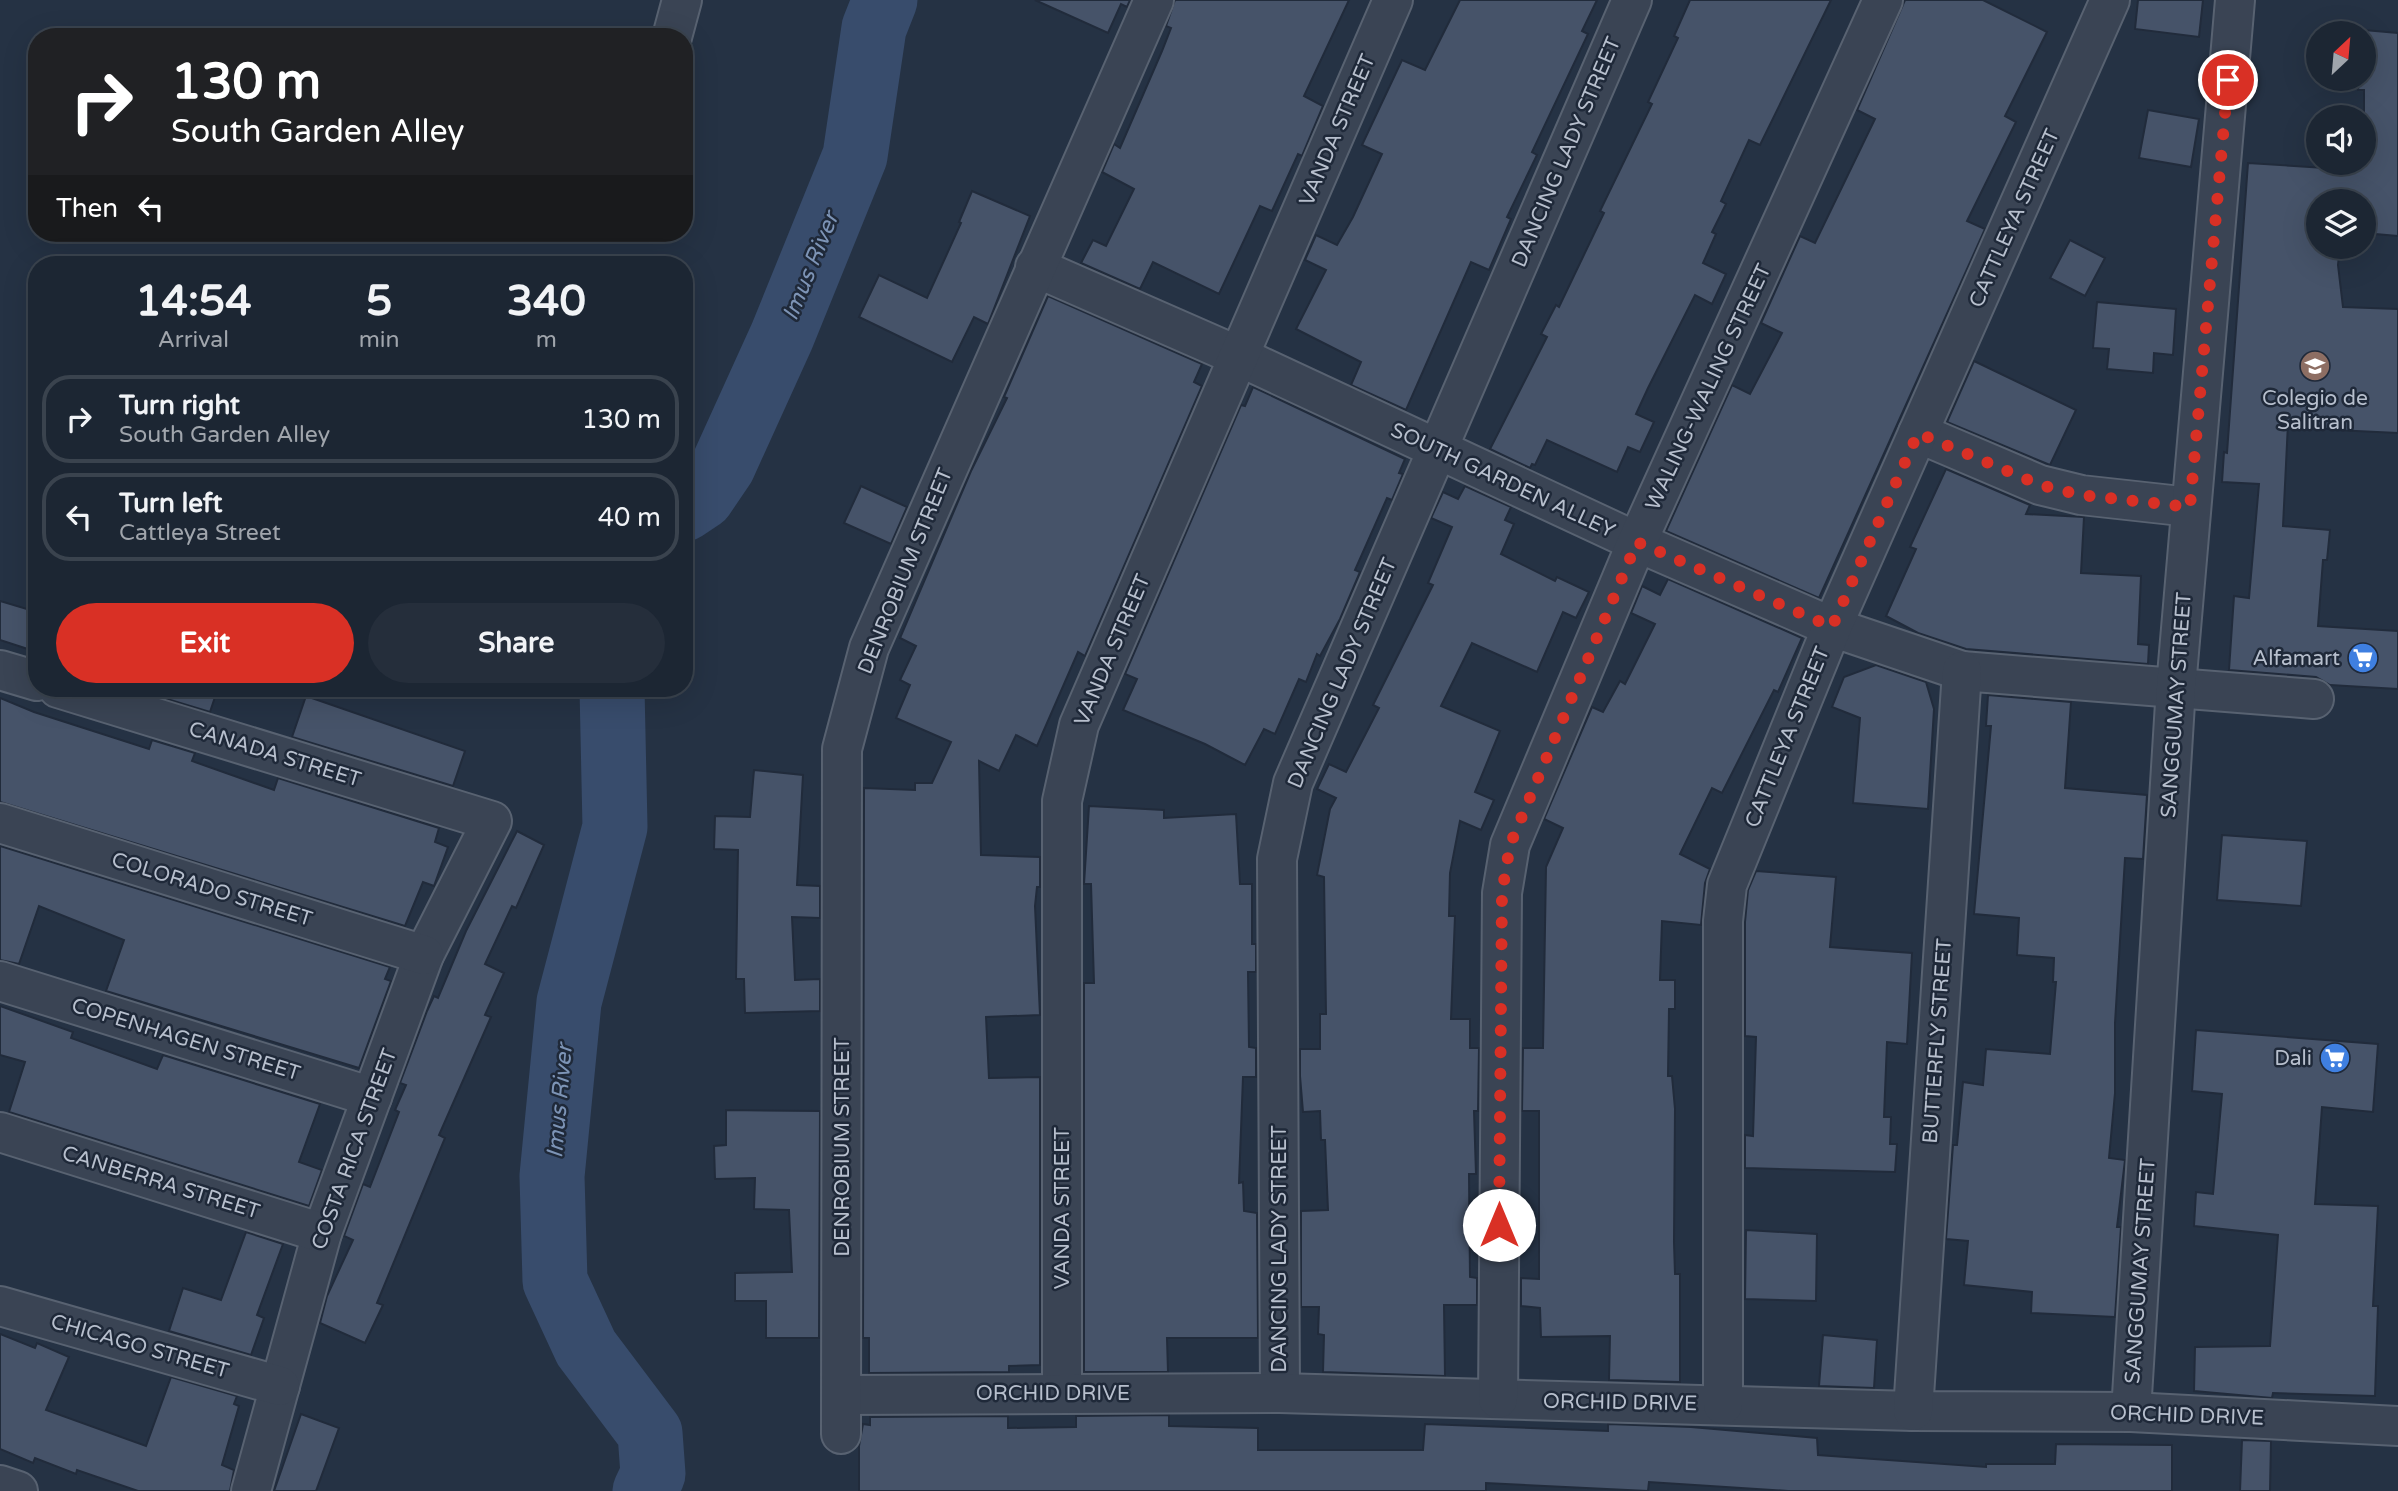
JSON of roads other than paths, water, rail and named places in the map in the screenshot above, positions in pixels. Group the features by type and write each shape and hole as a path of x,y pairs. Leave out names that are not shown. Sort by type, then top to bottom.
{"street":[{"path":"674,28 682,0"},
{"name":"DENROBIUM STREET","path":"841,1434 842,749 869,648 1154,0"},
{"name":"VANDA STREET","path":"1062,1392 1062,801 1079,725 1393,0"},
{"name":"DANCING LADY STREET","path":"1280,1393 1276,859 1293,783 1632,0"},
{"name":"WALING-WALING STREET","path":"1498,1399 1504,881 1510,845 1637,542 1883,0"},
{"name":"CATTLEYA STREET","path":"1723,1405 1723,935 1727,885 1832,627 2110,0"},
{"name":"SANGGUMAY STREET","path":"2131,1412 2176,687 2235,0"},
{"name":"SOUTH GARDEN ALLEY","path":"1035,267 1238,356 1637,542 1832,627 1962,671 2314,699"},
{"path":"1918,433 2040,485 2081,495 2190,507"},
{"path":"0,670 28,678"},
{"name":"BUTTERFLY STREET","path":"1913,1411 1962,671"},
{"name":"CANADA STREET","path":"87,697 492,821"},
{"name":"COSTA RICA STREET","path":"251,1491 322,1233 424,955 492,821"},
{"name":"COLORADO STREET","path":"0,823 424,955"},
{"name":"COPENHAGEN STREET","path":"0,981 372,1097"},
{"name":"CANBERRA STREET","path":"0,1132 322,1233"},
{"name":"CHICAGO STREET","path":"0,1306 280,1386"},
{"name":"ORCHID DRIVE","path":"842,1395 1280,1393 1913,1411 2131,1412 2398,1426"},
{"path":"0,1485 18,1491"}],"waterway":[{"name":"Imus River","path":"693,503 702,497 723,466 782,336 855,156 874,28 885,0"},
{"name":"Imus River","path":"612,697 615,827 569,1002 552,1176 555,1281 586,1348 650,1433 653,1474 645,1491"}],"place":[{"name":"Colegio de Salitran","path":"2315,366"},
{"name":"Alfamart","path":"2363,658"},
{"name":"Dali","path":"2335,1058"}]}
